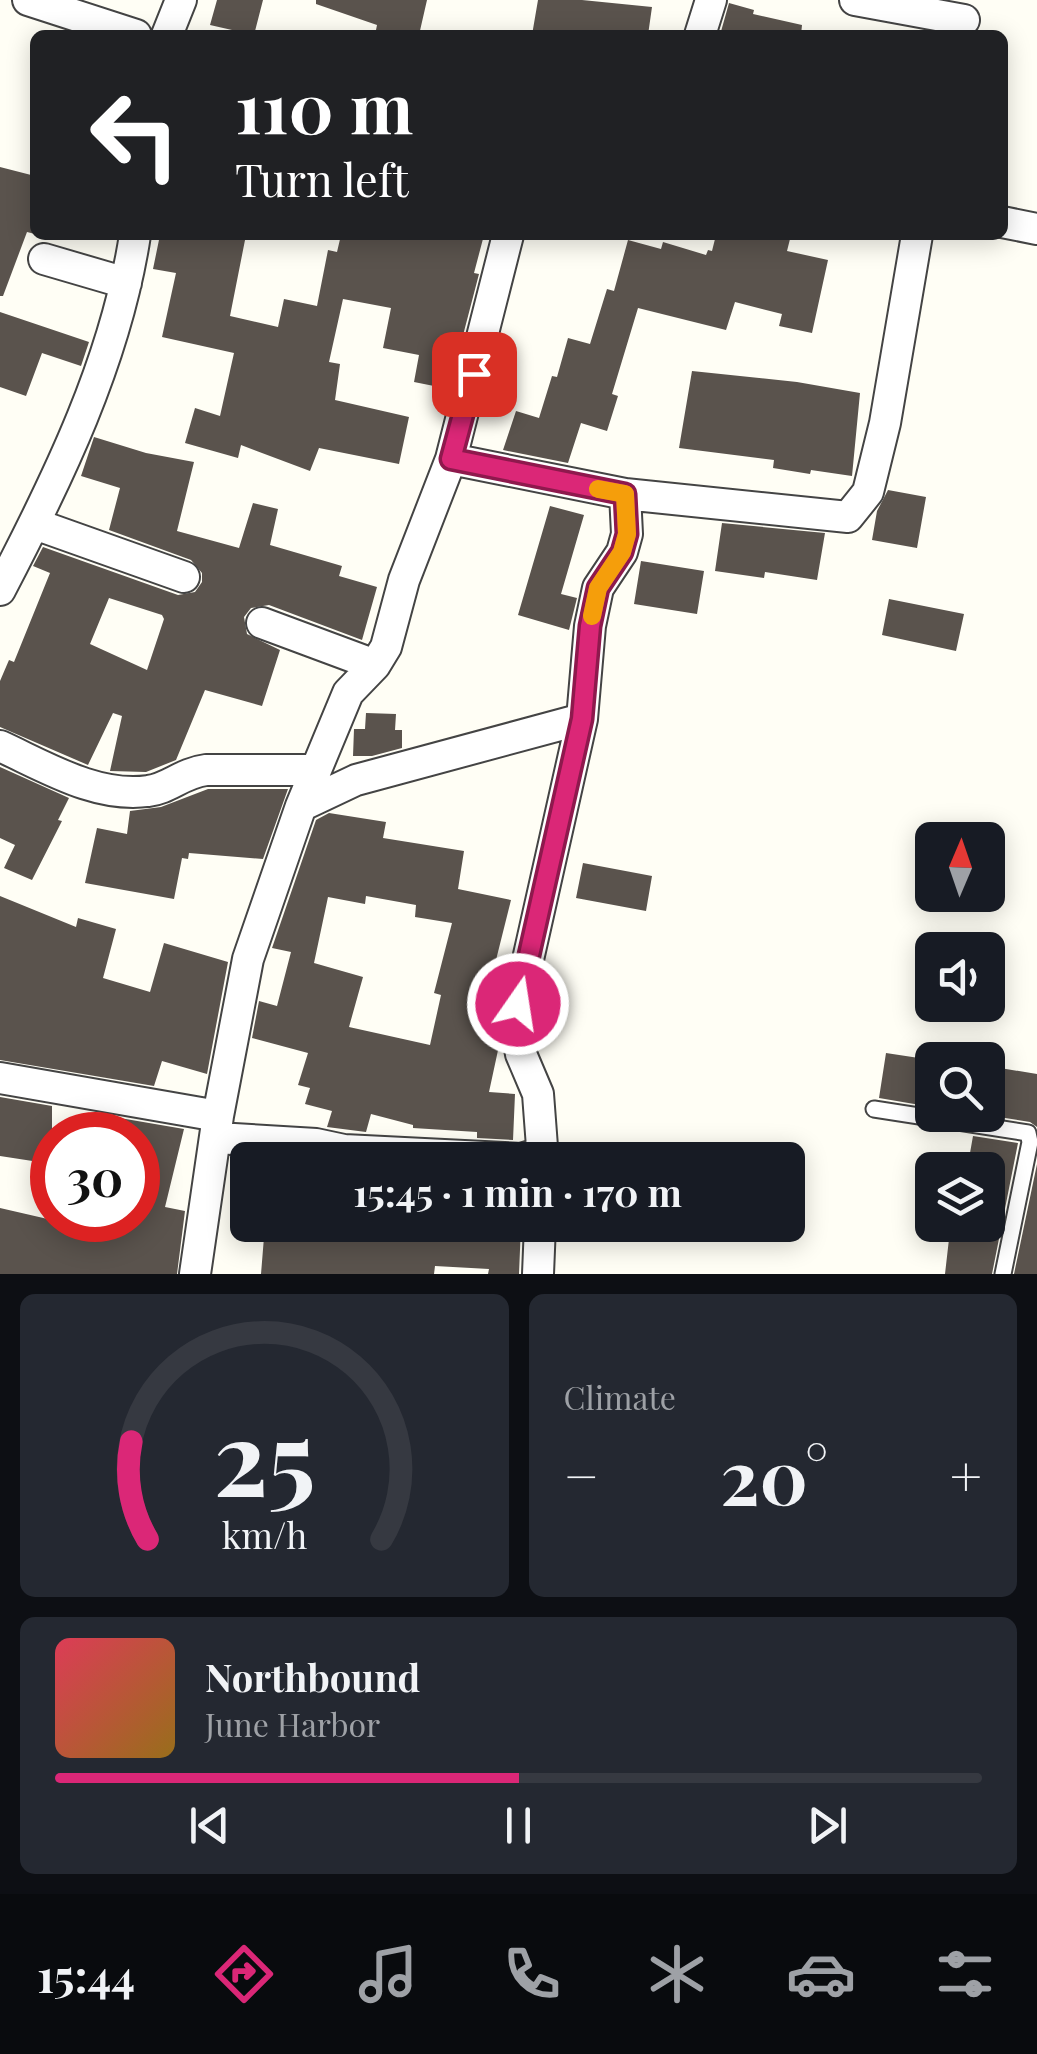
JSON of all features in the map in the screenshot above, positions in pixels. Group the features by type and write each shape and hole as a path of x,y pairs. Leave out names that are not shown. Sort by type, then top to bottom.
{"street":[{"path":"28,0 121,30"},
{"path":"169,30 182,0"},
{"path":"702,30 712,0"},
{"path":"856,0 964,18"},
{"path":"1008,223 1037,229"},
{"path":"0,590 93,391 126,283 134,240"},
{"path":"195,1274 248,959 300,806 348,693 375,666 386,647 404,580 451,459 507,240"},
{"path":"451,459 625,494 848,517 868,492 885,423 916,240"},
{"path":"44,259 126,283"},
{"path":"542,1142 538,1094 521,1054 516,1026 582,719 590,626 598,588 622,552 627,534 625,494"},
{"path":"34,524 184,577"},
{"path":"262,623 375,666"},
{"path":"300,806 356,780 582,719"},
{"path":"0,746 79,783 122,791 150,791 190,772 206,770 314,770"},
{"path":"0,1078 218,1127 304,1142"},
{"path":"538,1274 539,1242"}],"lane":[{"path":"874,1110 1028,1133 1030,1142 1003,1274"}],"building":[{"path":"217,0 263,0 255,30 210,25"},
{"path":"316,0 427,0 420,30 376,30 377,25 316,4"},
{"path":"538,0 652,7 649,30 533,30"},
{"path":"729,3 754,10 753,14 802,25 802,30 721,30"},
{"path":"0,167 30,175 30,233 27,232 0,296"},
{"path":"159,240 245,240 230,316 278,327 284,299 317,306 328,250 337,252 340,240 483,240 474,273 479,274 449,389 414,382 419,355 383,348 391,308 343,299 329,362 340,364 335,400 409,417 399,464 319,448 310,471 241,445 238,458 185,443 195,408 220,416 234,353 162,337 176,273 153,269"},
{"path":"628,240 661,249 663,242 706,255 708,250 712,251 715,240 790,240 787,251 828,260 812,333 779,326 782,314 735,302 726,330 638,308 612,394 618,396 607,431 581,423 568,463 503,450 516,411 539,418 568,338 590,344 607,289 614,291"},
{"path":"0,312 89,342 81,366 42,353 26,396 0,387"},
{"path":"692,371 860,393 852,476 811,470 810,474 773,468 774,460 679,448"},
{"path":"94,437 194,462 177,531 239,548 253,503 278,509 270,545 342,566 339,576 377,587 362,640 269,605 251,608 244,617 247,634 280,650 262,706 205,690 176,760 146,772 110,771 122,716 113,713 88,765 0,727 0,681 9,660 14,662 50,573 33,566 43,547 178,595 195,592 202,582 202,573 191,560 109,530 120,488 81,476","holes":["109,598 162,615 147,670 90,644"]},
{"path":"888,490 926,497 917,548 872,540 877,511"},
{"path":"550,506 584,515 561,594 577,598 569,630 518,615"},
{"path":"722,523 825,533 817,580 765,572 764,578 715,571"},
{"path":"641,561 704,571 697,614 634,604"},
{"path":"889,599 964,614 956,651 882,635"},
{"path":"366,713 396,714 395,730 402,730 402,748 372,756 353,756 354,729 365,729"},
{"path":"0,767 69,798 58,820 62,821 32,880 4,868 15,845 0,838"},
{"path":"208,789 288,789 263,859 189,853 188,859 182,858 174,899 85,883 97,828 127,834 130,811 161,807"},
{"path":"329,813 386,822 383,838 464,851 458,889 511,900 491,980 504,982 497,1024 500,1041 489,1092 515,1094 513,1140 477,1138 477,1132 413,1128 371,1114 366,1132 327,1127 332,1111 305,1104 310,1088 298,1085 308,1053 252,1038 259,1001 277,1006 291,952 272,948 316,820","holes":["366,896 416,905 415,917 452,923 434,993 441,995 430,1045 349,1027 363,977 314,963 328,897 365,904"]},
{"path":"583,863 652,876 646,911 576,898"},
{"path":"0,896 76,927 78,918 116,929 103,978 150,992 164,943 228,962 207,1074 162,1061 154,1086 0,1060"},
{"path":"886,1053 915,1057 915,1104 879,1098"},
{"path":"1005,1069 1037,1074 1037,1127 1005,1118"},
{"path":"0,1097 52,1106 52,1112 30,1112 30,1161 0,1156"},
{"path":"160,1125 184,1129 165,1207 185,1211 177,1274 0,1274 0,1208 30,1215 30,1242 160,1242"},
{"path":"973,1136 1018,1143 1005,1208 1005,1152 970,1152"},
{"path":"1037,1164 1037,1274 1014,1274"},
{"path":"264,1242 520,1242 519,1274 435,1266 434,1274 261,1274"},
{"path":"949,1242 998,1242 992,1274 945,1274"}],"slow traffic":[{"path":"592,616 598,588 622,552 627,534 625,494 598,489"}],"route":[{"path":"474,374 451,459 625,494 627,515 622,552 598,588 590,626 582,719 518,1004"}]}
